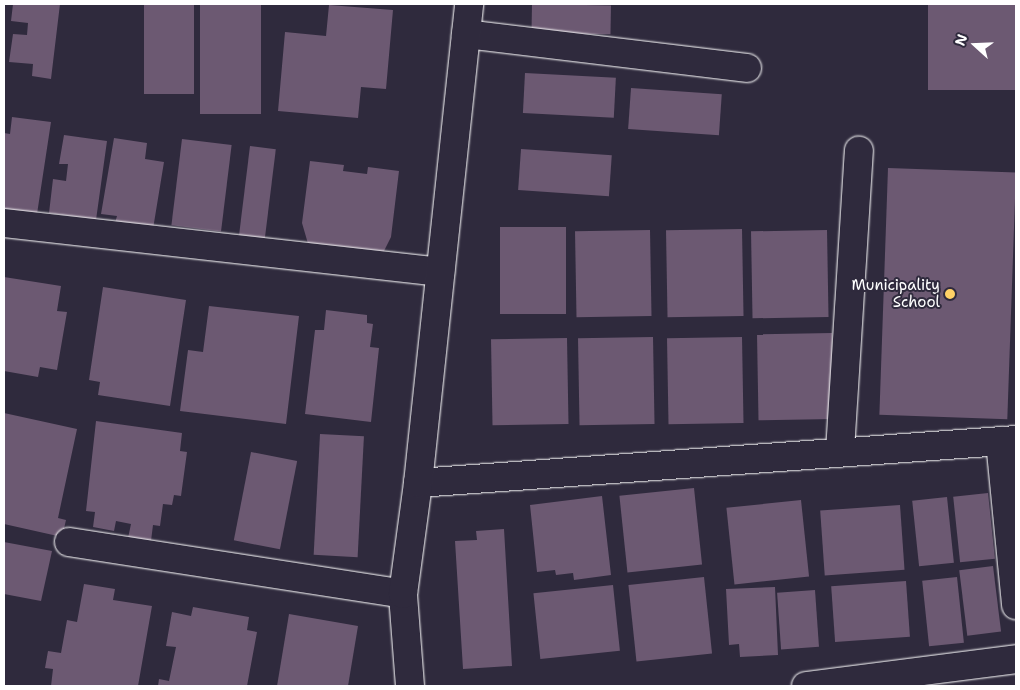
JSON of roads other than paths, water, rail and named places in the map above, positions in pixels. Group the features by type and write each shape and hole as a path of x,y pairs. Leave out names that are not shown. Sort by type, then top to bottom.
{"street":[{"path":"410,686 403,594 418,483 469,4"},
{"path":"466,34 747,68"},
{"path":"840,451 860,151"},
{"path":"4,223 440,272"},
{"path":"418,483 1008,440 1016,604"},
{"path":"69,542 403,594"},
{"path":"806,686 1016,659"}],"place":[{"name":"Municipality School","path":"950,294"}]}
